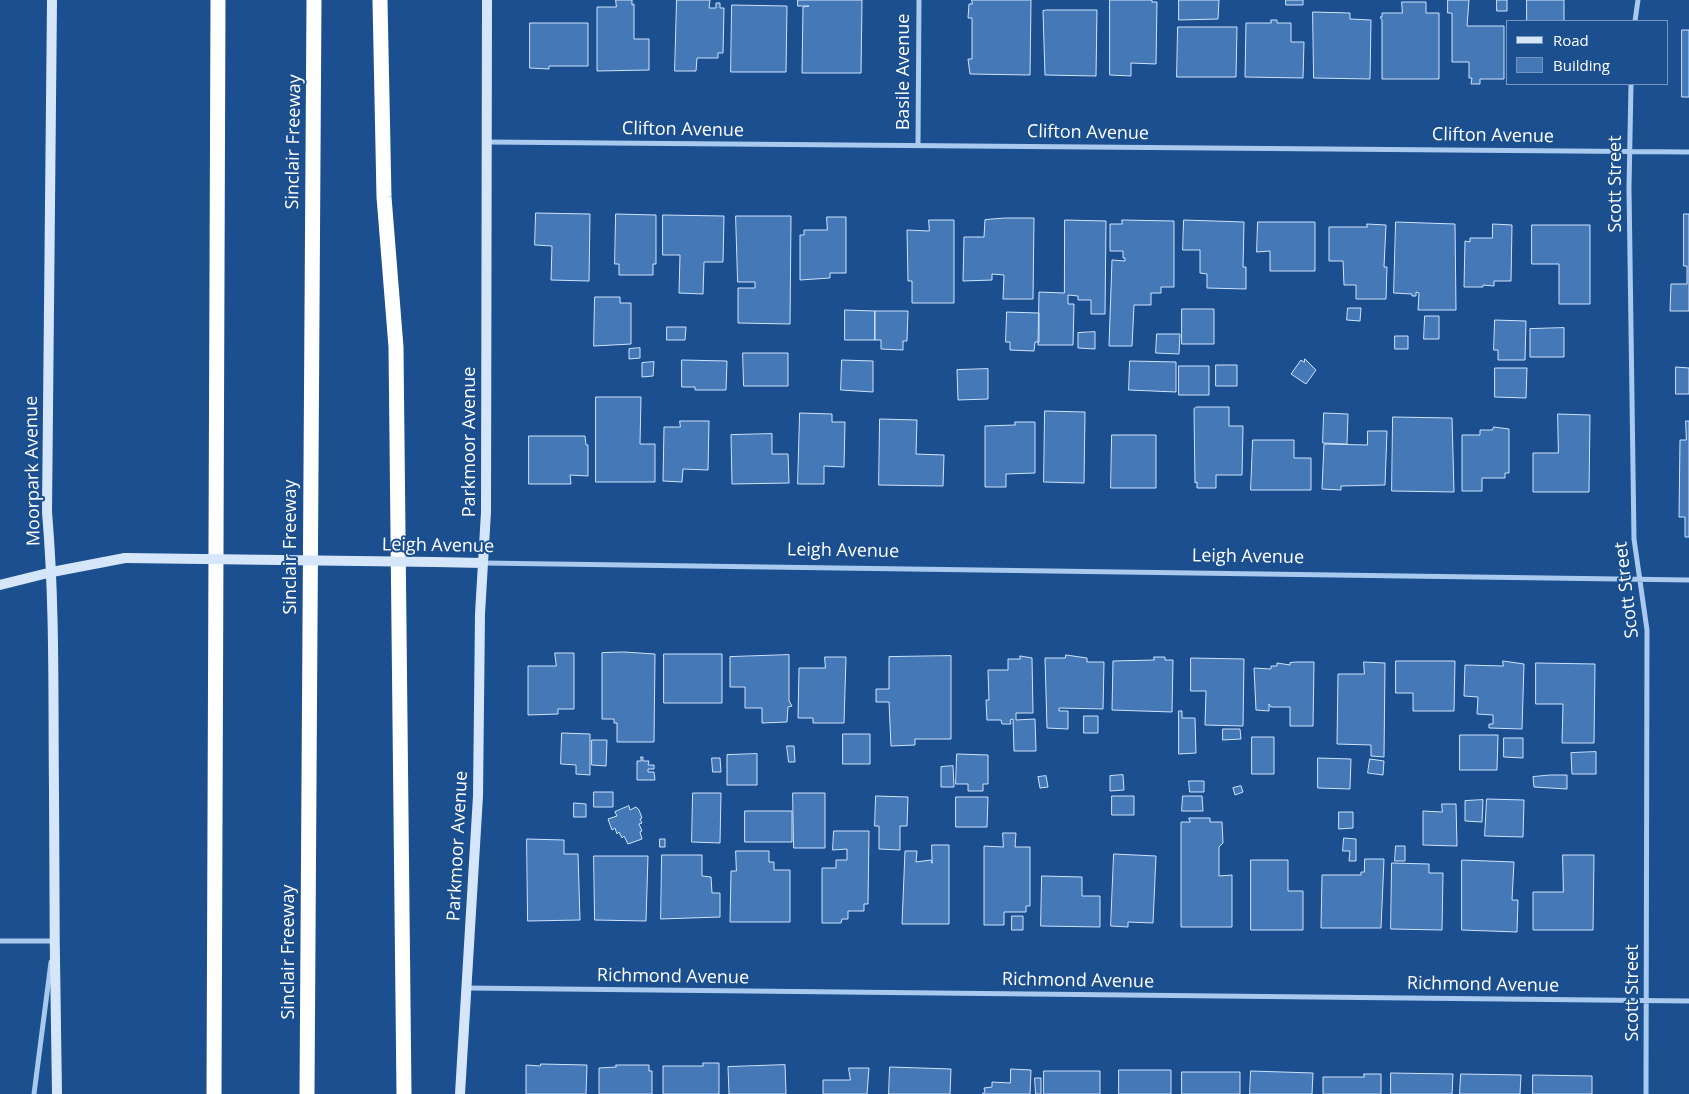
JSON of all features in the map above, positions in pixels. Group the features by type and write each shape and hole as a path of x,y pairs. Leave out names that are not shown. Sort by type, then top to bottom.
{"highway":[{"path":"214,1094 218,0"},
{"name":"Sinclair Freeway","path":"307,1094 314,0"},
{"path":"380,0 384,197 396,347 404,1094"}],"street":[{"name":"Moorpark Avenue","path":"52,0 47,512 52,572 54,940 57,1094"},
{"name":"Parkmoor Avenue","path":"460,1094 478,796 480,614 486,512 488,0"},
{"name":"Basile Avenue","path":"918,0 918,145"},
{"path":"1635,20 1638,0"},
{"name":"Scott Street","path":"1631,85 1629,152 1634,539 1647,630 1646,1094"},
{"name":"Clifton Avenue","path":"487,142 1689,152"},
{"name":"Leigh Avenue","path":"0,585 52,572 125,558 1689,580"},
{"name":"Moorpark Avenue","path":"34,1094 54,940"},
{"path":"0,941 54,940"},
{"name":"Richmond Avenue","path":"466,988 1689,1001"}],"building":[{"path":"616,0 632,0 632,5 634,4 634,39 649,39 649,70 597,71 597,7 616,7"},
{"path":"677,0 710,0 709,8 716,8 716,3 720,3 720,8 724,8 723,53 718,53 718,58 697,58 696,71 675,71"},
{"path":"798,0 862,0 861,73 802,73 803,7 809,6 798,6"},
{"path":"972,0 1031,0 1030,75 970,74 968,59 972,59 972,18 968,18 969,4 972,4"},
{"path":"1110,0 1152,0 1152,2 1157,2 1156,64 1131,63 1131,76 1110,75"},
{"path":"1179,0 1219,0 1218,19 1179,20"},
{"path":"1286,0 1303,0 1303,5 1286,5"},
{"path":"1448,0 1469,0 1467,26 1504,26 1504,79 1480,79 1480,84 1471,84 1472,78 1469,78 1469,62 1452,62 1452,13 1448,13"},
{"path":"1497,0 1507,0 1507,11 1497,11"},
{"path":"1527,0 1564,0 1564,20 1527,20"},
{"path":"1402,2 1426,2 1426,13 1439,13 1439,79 1382,79 1382,20 1380,17 1382,17 1382,13 1402,13"},
{"path":"732,5 787,6 786,72 731,72"},
{"path":"1097,10 1096,76 1045,75 1043,11"},
{"path":"1313,12 1350,13 1350,19 1371,20 1370,79 1314,78"},
{"path":"1271,20 1277,20 1277,23 1291,23 1291,42 1304,42 1303,78 1245,77 1246,23 1271,23"},
{"path":"530,23 588,23 588,66 549,66 549,69 530,68"},
{"path":"1178,27 1237,27 1236,77 1177,77"},
{"path":"1682,30 1689,30 1689,97 1682,97"},
{"path":"536,213 590,214 589,281 551,280 552,246 535,245"},
{"path":"616,214 656,215 656,264 653,264 653,275 619,275 619,264 615,264"},
{"path":"1684,214 1689,214 1689,311 1670,311 1671,284 1687,284 1687,266 1684,266"},
{"path":"663,215 724,216 723,262 704,262 703,294 679,293 680,255 663,255"},
{"path":"736,216 791,216 790,324 738,323 738,288 755,288 755,282 738,282"},
{"path":"827,217 846,217 846,273 830,273 830,278 800,280 800,235 804,235 804,230 827,230"},
{"path":"1034,218 1033,299 1003,299 1004,275 992,274 992,280 963,281 964,237 984,237 985,220"},
{"path":"929,220 954,220 954,303 912,303 912,281 908,281 907,230 929,231"},
{"path":"1065,220 1106,221 1105,314 1091,314 1091,300 1078,300 1078,296 1068,295 1068,304 1074,304 1073,345 1038,345 1039,292 1064,293"},
{"path":"1122,220 1174,221 1174,287 1161,287 1161,293 1151,293 1151,305 1134,305 1132,346 1109,346 1112,260 1125,261 1123,251 1110,251 1110,224 1122,224"},
{"path":"1184,220 1244,222 1243,267 1246,267 1246,289 1207,288 1207,274 1200,273 1200,250 1183,250"},
{"path":"1258,222 1315,222 1315,271 1270,271 1270,251 1257,252"},
{"path":"1396,222 1455,224 1456,310 1418,310 1419,293 1416,292 1416,296 1412,296 1412,294 1394,293"},
{"path":"1367,224 1386,225 1384,267 1387,267 1386,299 1356,299 1356,285 1344,285 1343,261 1329,261 1329,227 1367,227"},
{"path":"1493,224 1512,225 1511,281 1494,281 1494,286 1464,287 1465,241 1470,242 1470,238 1492,238"},
{"path":"1532,225 1590,225 1590,304 1559,304 1559,264 1532,264"},
{"path":"595,297 620,297 620,303 631,303 631,344 594,346"},
{"path":"1348,308 1361,308 1360,321 1347,320"},
{"path":"1182,309 1214,309 1214,344 1182,344"},
{"path":"845,310 875,311 875,340 845,340"},
{"path":"875,311 908,311 907,341 903,341 903,350 881,349 881,340 875,340"},
{"path":"1007,312 1039,313 1039,342 1035,342 1034,351 1010,350 1010,342 1006,342"},
{"path":"1425,316 1439,316 1439,339 1424,339"},
{"path":"1495,320 1526,321 1525,360 1498,360 1498,350 1494,350"},
{"path":"667,327 686,327 685,340 667,340"},
{"path":"1564,328 1564,357 1530,357 1530,329"},
{"path":"1095,332 1095,349 1078,348 1078,333"},
{"path":"1157,334 1180,334 1179,354 1156,353"},
{"path":"1395,336 1408,336 1408,349 1395,349"},
{"path":"640,348 640,358 629,359 629,349"},
{"path":"743,353 788,353 788,386 744,386"},
{"path":"1305,359 1316,370 1306,384 1291,374 1301,360 1304,362"},
{"path":"682,360 727,361 726,390 695,390 695,387 682,387"},
{"path":"842,360 873,361 873,392 841,390"},
{"path":"1130,361 1176,362 1176,392 1129,390"},
{"path":"654,362 653,376 642,377 642,363"},
{"path":"1216,365 1237,365 1237,386 1216,386"},
{"path":"1179,366 1209,366 1209,395 1179,395"},
{"path":"1676,367 1689,368 1689,394 1676,394"},
{"path":"1495,368 1527,368 1526,398 1495,397"},
{"path":"988,369 988,399 958,400 957,370"},
{"path":"596,397 641,397 640,444 655,444 655,482 596,482"},
{"path":"1197,407 1229,407 1229,426 1243,426 1242,475 1216,475 1216,488 1197,488 1197,482 1195,483 1194,409"},
{"path":"1045,411 1085,412 1084,483 1044,482"},
{"path":"800,413 832,414 832,422 845,422 844,467 824,466 824,484 798,484"},
{"path":"1324,413 1348,414 1347,444 1323,443"},
{"path":"1558,414 1590,415 1589,492 1533,492 1533,453 1558,453"},
{"path":"1393,417 1452,418 1454,492 1392,491"},
{"path":"880,419 917,420 916,454 944,455 943,486 879,485"},
{"path":"680,421 709,421 708,470 683,469 682,482 663,481 664,427 680,427"},
{"path":"1686,421 1689,421 1689,537 1685,537 1685,517 1679,517 1680,440 1686,440"},
{"path":"1015,422 1035,422 1035,473 1006,474 1006,487 985,487 985,426 1015,425"},
{"path":"1494,427 1509,429 1509,473 1505,473 1505,478 1482,478 1482,491 1462,491 1462,435 1480,435 1480,430 1492,430"},
{"path":"1368,431 1387,431 1385,485 1341,486 1341,490 1322,489 1324,444 1367,445"},
{"path":"772,434 772,454 788,454 789,483 732,484 731,435"},
{"path":"1112,435 1156,435 1156,488 1111,488"},
{"path":"529,436 585,436 586,445 588,445 588,476 570,475 571,484 529,484"},
{"path":"1253,440 1294,440 1294,458 1311,458 1311,490 1251,490"},
{"path":"555,653 574,653 574,709 558,709 558,714 528,715 528,666 556,666"},
{"path":"602,653 655,654 654,742 617,742 617,723 614,723 614,719 602,719"},
{"path":"664,654 722,654 722,703 664,703"},
{"path":"789,655 789,701 792,706 788,707 787,722 762,723 762,708 745,708 745,687 730,687 730,657"},
{"path":"1066,655 1087,658 1087,662 1104,662 1103,709 1059,708 1059,711 1068,711 1068,729 1047,728 1045,658 1065,658"},
{"path":"951,656 951,739 915,739 915,745 891,746 889,702 876,702 876,689 889,689 889,657"},
{"path":"1020,656 1032,658 1033,713 1016,713 1016,720 1035,719 1036,751 1014,751 1013,719 1010,720 1011,724 1002,724 1001,720 987,720 986,700 989,700 988,670 1008,670 1008,659 1020,659"},
{"path":"825,657 846,657 844,723 813,723 813,718 798,718 799,668 825,668"},
{"path":"1154,657 1165,657 1165,660 1173,660 1172,712 1112,710 1113,661 1154,660"},
{"path":"1191,658 1244,659 1243,726 1205,725 1206,691 1191,691"},
{"path":"1396,661 1455,661 1454,711 1413,711 1413,693 1396,693"},
{"path":"1503,661 1524,664 1522,729 1489,728 1489,724 1493,724 1493,715 1477,714 1478,697 1464,696 1465,665 1503,666"},
{"path":"1314,662 1313,726 1290,726 1290,707 1271,707 1269,704 1269,711 1256,710 1254,668 1271,669 1271,666 1277,666 1277,663 1290,665 1290,663"},
{"path":"1364,662 1385,663 1384,757 1371,756 1371,745 1337,744 1338,674 1364,674"},
{"path":"1536,663 1595,664 1594,743 1562,743 1563,704 1536,704"},
{"path":"1179,711 1182,711 1182,718 1195,718 1196,753 1179,754"},
{"path":"1084,716 1098,716 1098,733 1084,733"},
{"path":"1223,729 1240,729 1241,739 1223,740"},
{"path":"562,733 590,734 590,775 576,774 576,765 561,764"},
{"path":"843,734 870,734 870,764 843,764"},
{"path":"1460,735 1498,735 1497,770 1460,770"},
{"path":"1252,737 1274,737 1274,774 1252,774"},
{"path":"1504,738 1523,738 1523,758 1504,757"},
{"path":"592,740 607,740 606,766 592,765"},
{"path":"787,746 794,746 795,762 789,762"},
{"path":"1596,752 1596,774 1572,774 1571,753"},
{"path":"757,754 757,785 727,785 727,755"},
{"path":"957,754 988,755 988,784 983,784 983,791 968,791 968,784 956,784"},
{"path":"641,757 643,757 643,761 649,761 648,765 654,765 654,769 648,769 648,772 654,772 655,780 637,780 637,761 641,761"},
{"path":"712,758 720,758 721,772 713,772"},
{"path":"1318,758 1351,759 1350,789 1318,788"},
{"path":"1370,759 1384,761 1383,775 1368,773"},
{"path":"953,766 954,787 941,787 941,767"},
{"path":"1123,775 1124,790 1110,791 1110,776"},
{"path":"1567,775 1567,789 1534,787 1533,777"},
{"path":"1046,776 1048,787 1040,788 1038,777"},
{"path":"1189,781 1204,781 1204,792 1190,792"},
{"path":"1241,786 1243,792 1235,795 1233,788"},
{"path":"594,792 613,792 613,807 594,807"},
{"path":"693,793 721,793 720,843 692,842"},
{"path":"793,793 825,793 825,848 794,848"},
{"path":"876,796 908,797 907,826 900,826 900,850 879,849 879,826 875,826"},
{"path":"1112,796 1134,796 1134,815 1112,815"},
{"path":"1183,796 1202,796 1203,811 1182,811"},
{"path":"956,797 988,797 987,827 956,827"},
{"path":"1487,799 1524,800 1523,837 1485,836"},
{"path":"1483,800 1482,822 1465,821 1465,801"},
{"path":"574,803 586,804 586,817 574,817"},
{"path":"1442,804 1456,804 1457,846 1423,845 1423,811 1442,812"},
{"path":"629,806 630,810 636,807 639,810 642,818 640,819 642,823 639,824 642,831 640,832 642,839 628,844 624,836 622,838 619,832 617,834 615,828 612,830 608,819 617,816 615,812"},
{"path":"745,811 792,811 792,842 745,842"},
{"path":"1339,812 1353,812 1353,828 1339,829"},
{"path":"1189,818 1210,818 1210,822 1222,822 1223,843 1219,847 1219,876 1232,875 1232,927 1181,927 1181,822 1190,822"},
{"path":"834,831 869,831 868,904 864,904 864,911 848,911 848,919 842,919 841,923 822,923 822,868 836,868 836,860 847,860 847,849 833,850"},
{"path":"1003,833 1016,833 1015,847 1030,847 1030,906 1026,906 1026,912 1004,912 1004,925 984,925 984,846 1003,847"},
{"path":"1344,838 1356,839 1356,861 1349,861 1350,851 1343,851"},
{"path":"527,839 564,840 564,854 578,854 580,920 528,921"},
{"path":"660,839 665,839 665,847 660,847"},
{"path":"932,845 949,845 949,924 902,924 905,851 917,851 916,862 931,860 932,863"},
{"path":"1396,846 1405,846 1405,861 1395,861"},
{"path":"736,851 769,851 769,862 774,862 774,870 790,870 790,922 730,922 731,871 736,871"},
{"path":"1114,854 1156,856 1153,923 1128,922 1128,927 1111,926"},
{"path":"662,855 702,855 702,876 711,877 712,893 720,893 720,917 661,919"},
{"path":"1563,855 1594,855 1593,930 1533,930 1533,892 1563,892"},
{"path":"594,856 648,856 646,921 595,920"},
{"path":"1365,859 1384,859 1381,928 1321,928 1322,875 1361,875 1361,872 1364,872"},
{"path":"1251,860 1288,860 1288,891 1303,891 1303,930 1251,930"},
{"path":"1462,860 1514,862 1512,900 1518,900 1517,932 1462,930"},
{"path":"1392,863 1429,864 1429,873 1443,873 1442,930 1391,929"},
{"path":"1042,876 1082,877 1082,896 1100,896 1100,927 1041,926"},
{"path":"1012,916 1023,916 1023,930 1012,930"},
{"path":"703,1063 719,1063 719,1094 663,1094 663,1066 703,1066"},
{"path":"541,1064 587,1065 586,1094 526,1094 526,1065 540,1066"},
{"path":"616,1065 649,1065 649,1071 652,1071 652,1094 599,1094 599,1068 616,1067"},
{"path":"785,1065 786,1094 729,1094 728,1067"},
{"path":"890,1067 951,1069 950,1094 889,1094"},
{"path":"849,1068 869,1068 867,1094 823,1094 823,1080 850,1080"},
{"path":"1011,1069 1031,1070 1030,1094 982,1094 985,1092 984,1088 992,1087 992,1082 1010,1083"},
{"path":"1119,1070 1171,1070 1171,1094 1119,1094"},
{"path":"1044,1071 1100,1071 1100,1094 1044,1094"},
{"path":"1251,1071 1313,1073 1312,1094 1250,1094"},
{"path":"1182,1072 1240,1072 1240,1094 1182,1094"},
{"path":"1391,1073 1453,1074 1452,1094 1391,1094"},
{"path":"1364,1074 1381,1074 1381,1094 1323,1094 1323,1077 1364,1077"},
{"path":"1461,1074 1521,1075 1520,1094 1460,1094"},
{"path":"1533,1075 1592,1076 1592,1094 1533,1094"},
{"path":"1035,1078 1041,1078 1041,1094 1036,1094"}]}
